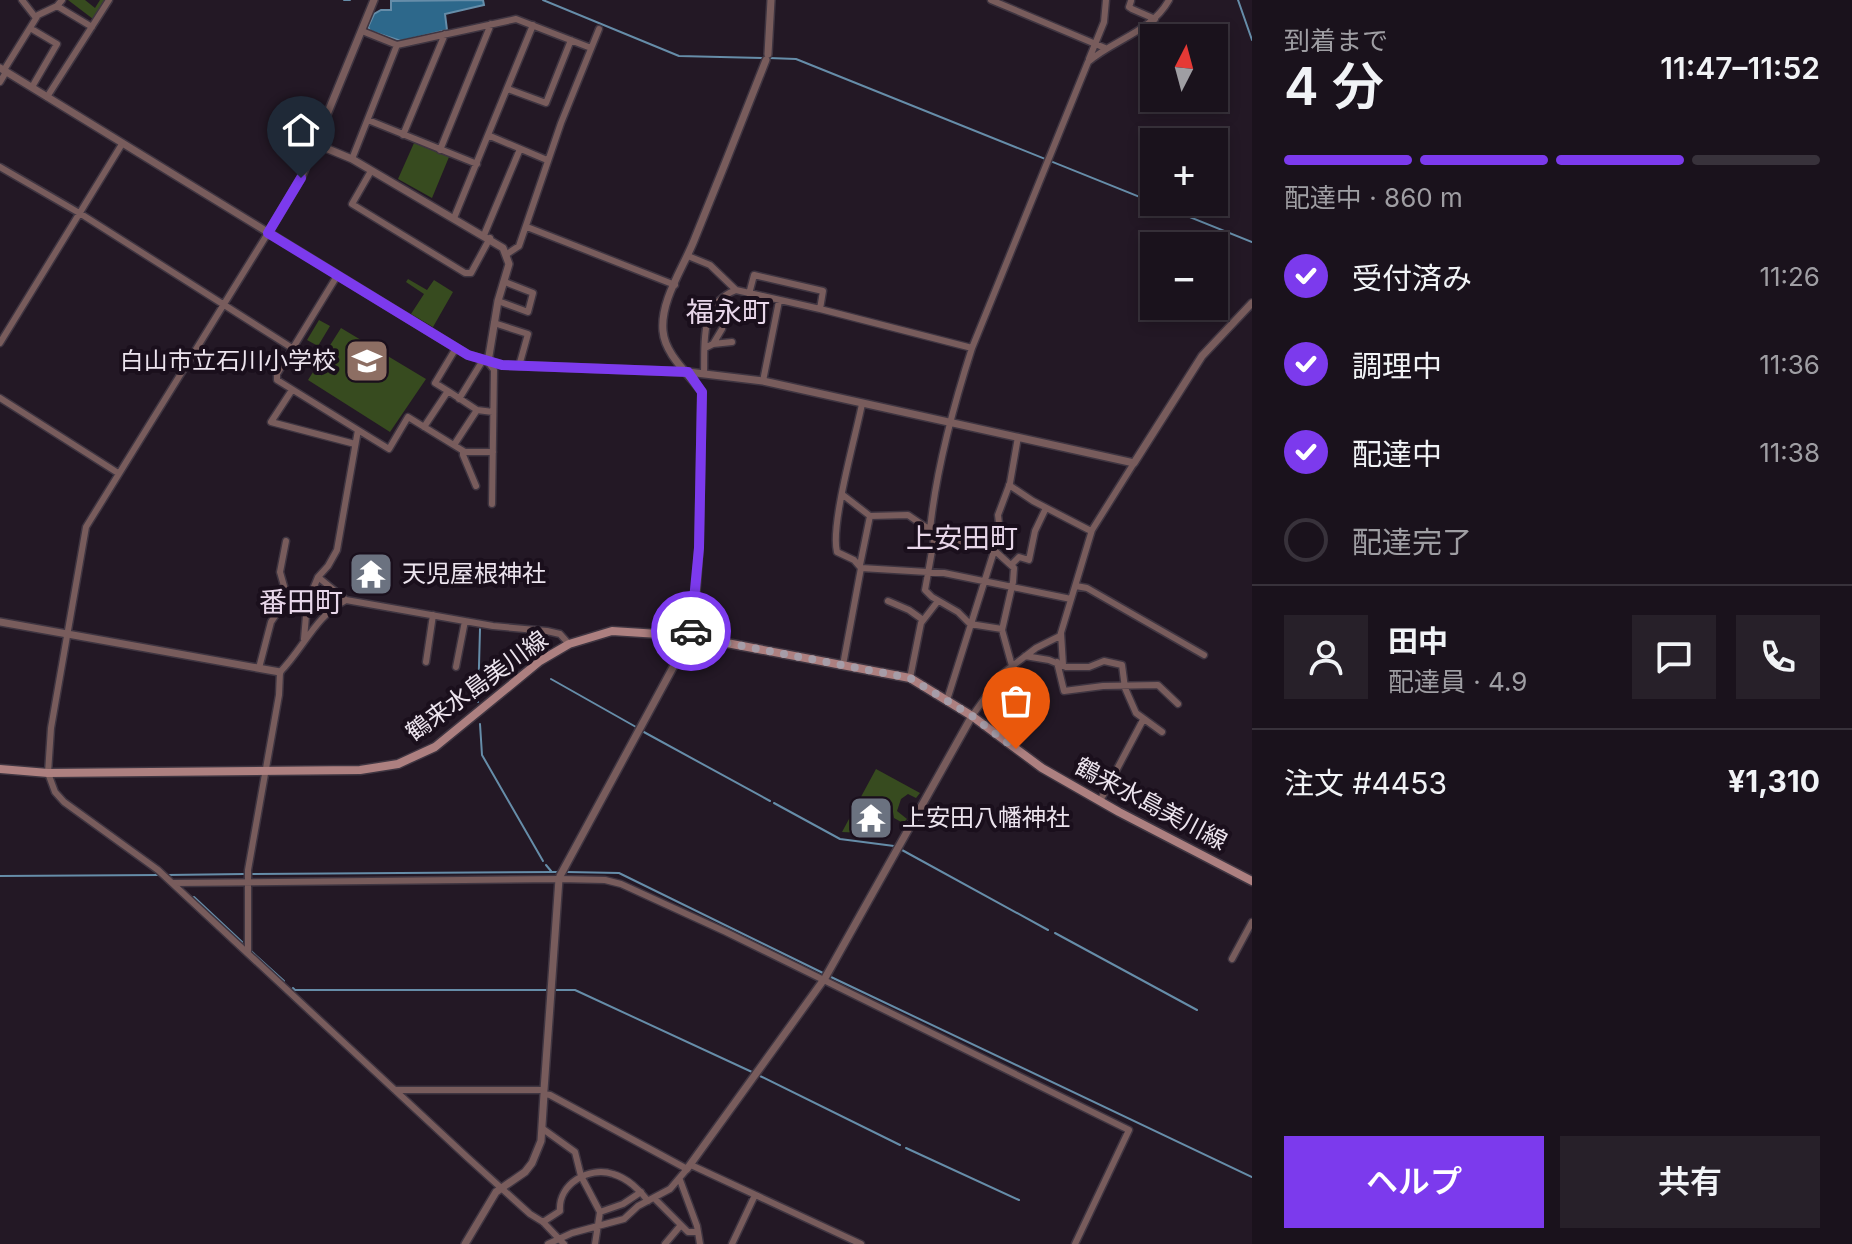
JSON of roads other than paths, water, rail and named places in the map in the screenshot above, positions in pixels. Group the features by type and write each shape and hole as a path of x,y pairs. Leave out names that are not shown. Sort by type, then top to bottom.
{"main road":[{"name":"鶴来水島美川線","path":"0,769 48,773 360,770 398,764 435,747 540,661 569,644 612,631 690,636 910,678 972,716 1042,768 1252,881"}],"street":[{"path":"22,0 36,18"},
{"path":"47,97 109,0"},
{"path":"374,0 301,178 86,527 52,714 48,773 55,792 64,802 160,872 561,1241"},
{"path":"465,1244 496,1192 525,1172 532,1163 543,1129 560,875 690,636 699,548 702,392 676,361 663,335 662,318 767,57 771,0"},
{"path":"1002,629 970,624 925,590 933,532 933,504 951,422 972,348 1104,22 1106,0"},
{"path":"1130,0 1129,7 1155,19"},
{"path":"1088,62 1105,48 1135,34 1155,19 1169,0"},
{"path":"996,1 1105,48"},
{"path":"0,82 3,70 36,18 59,3 92,27"},
{"path":"362,31 397,45 516,19 591,48"},
{"path":"440,150 491,24"},
{"path":"454,218 533,25"},
{"path":"30,28 57,44 32,87"},
{"path":"507,254 519,246 527,227 547,160 599,29"},
{"path":"403,135 445,34"},
{"path":"508,89 546,103 571,40"},
{"path":"352,159 397,45"},
{"path":"3,70 456,348 486,361 519,366 688,372 763,381 1134,463"},
{"path":"368,120 477,164"},
{"path":"490,136 547,160"},
{"path":"0,343 122,144"},
{"path":"316,144 352,159 487,236 507,254 509,264 486,361 459,399"},
{"path":"371,171 352,204 465,273 471,273 520,149"},
{"path":"0,167 81,214 292,348"},
{"path":"527,227 675,285"},
{"path":"688,256 710,265 736,290 972,348"},
{"path":"749,294 754,275 823,291 820,309"},
{"path":"337,276 292,348 277,374 277,380 389,449 408,417 463,451 493,452"},
{"path":"498,301 528,312 533,293 505,282"},
{"path":"704,374 707,317 726,294 736,290"},
{"path":"763,381 779,301"},
{"path":"1178,704 1158,685 1125,684 1064,691 1060,664 1061,633 1091,531 1202,356 1252,303"},
{"path":"494,323 528,334 519,366"},
{"path":"713,344 722,329"},
{"path":"705,348 732,342"},
{"path":"456,348 435,383 477,410 493,412"},
{"path":"486,361 494,370 492,504"},
{"path":"292,390 271,422 355,444"},
{"path":"424,427 448,391"},
{"path":"0,398 118,473"},
{"path":"862,404 843,495 835,543 837,552 861,567 944,573 1071,599"},
{"path":"454,445 477,410"},
{"path":"304,640 306,611 318,577 337,550 358,430"},
{"path":"947,700 1000,532 998,515 1009,485 1018,437"},
{"path":"463,451 476,486"},
{"path":"1009,485 1091,531"},
{"path":"843,495 870,516 908,515 933,532 963,544 995,549 1012,564 1014,576 1002,629 1012,666"},
{"path":"1012,564 1019,557 1029,560 1035,531 1046,508"},
{"path":"843,665 870,516"},
{"path":"259,668 271,622 286,593 280,572 286,541"},
{"path":"318,577 346,600 465,621 547,631 560,634 569,644"},
{"path":"1076,586 1087,588 1204,655"},
{"path":"248,951 248,876 279,695 280,672 322,620 346,600"},
{"path":"888,601 923,620"},
{"path":"910,678 923,620 938,601"},
{"path":"283,604 322,620"},
{"path":"426,662 433,615"},
{"path":"456,667 465,621"},
{"path":"0,622 280,672"},
{"path":"548,1244 624,1219 638,1206 680,1180 825,978 972,716 1002,674 1061,633"},
{"path":"1025,656 1060,664 1089,667 1104,661 1124,667 1125,684 1136,713 1162,732"},
{"path":"1100,801 1143,720"},
{"path":"170,881 248,876 560,875 621,884 825,978 1129,1130 1075,1244"},
{"path":"1232,959 1252,922"},
{"path":"394,1090 544,1092 689,1167 861,1244"},
{"path":"543,1129 575,1152 581,1176 600,1212 595,1244"},
{"path":"543,1222 560,1211 561,1196 566,1187 581,1176 611,1173 628,1181 688,1232 698,1232"},
{"path":"680,1180 700,1244"},
{"path":"600,1212 623,1204 641,1192"},
{"path":"732,1244 755,1195"},
{"path":"665,1244 681,1225"}],"water":[{"path":"483,0 484,5 445,14 447,30 401,41 370,31 368,27 374,14 391,10 391,1"}],"waterway":[{"path":"344,0 350,0"},
{"path":"543,0 679,56 762,58"},
{"path":"1238,0 1252,40"},
{"path":"769,58 796,59 1252,242"},
{"path":"478,702 480,629"},
{"path":"551,679 636,727"},
{"path":"480,724 482,755 543,861"},
{"path":"642,731 770,801"},
{"path":"774,803 840,839 894,846"},
{"path":"902,850 1048,930"},
{"path":"546,865 551,871"},
{"path":"251,874 560,872"},
{"path":"567,872 619,873 825,974"},
{"path":"167,875 244,874"},
{"path":"0,876 160,875"},
{"path":"194,897 242,942"},
{"path":"1055,933 1197,1010"},
{"path":"251,951 284,981"},
{"path":"831,977 1252,1177"},
{"path":"293,988 546,990"},
{"path":"554,990 575,990 752,1072"},
{"path":"760,1076 900,1145"},
{"path":"906,1148 1019,1200"}],"place":[{"name":"白山市立石川小学校","path":"367,361"},
{"name":"天児屋根神社","path":"371,574"},
{"name":"上安田八幡神社","path":"871,818"}],"district":[{"name":"福永町","path":"728,312"},
{"name":"上安田町","path":"962,538"},
{"name":"番田町","path":"301,602"}]}
